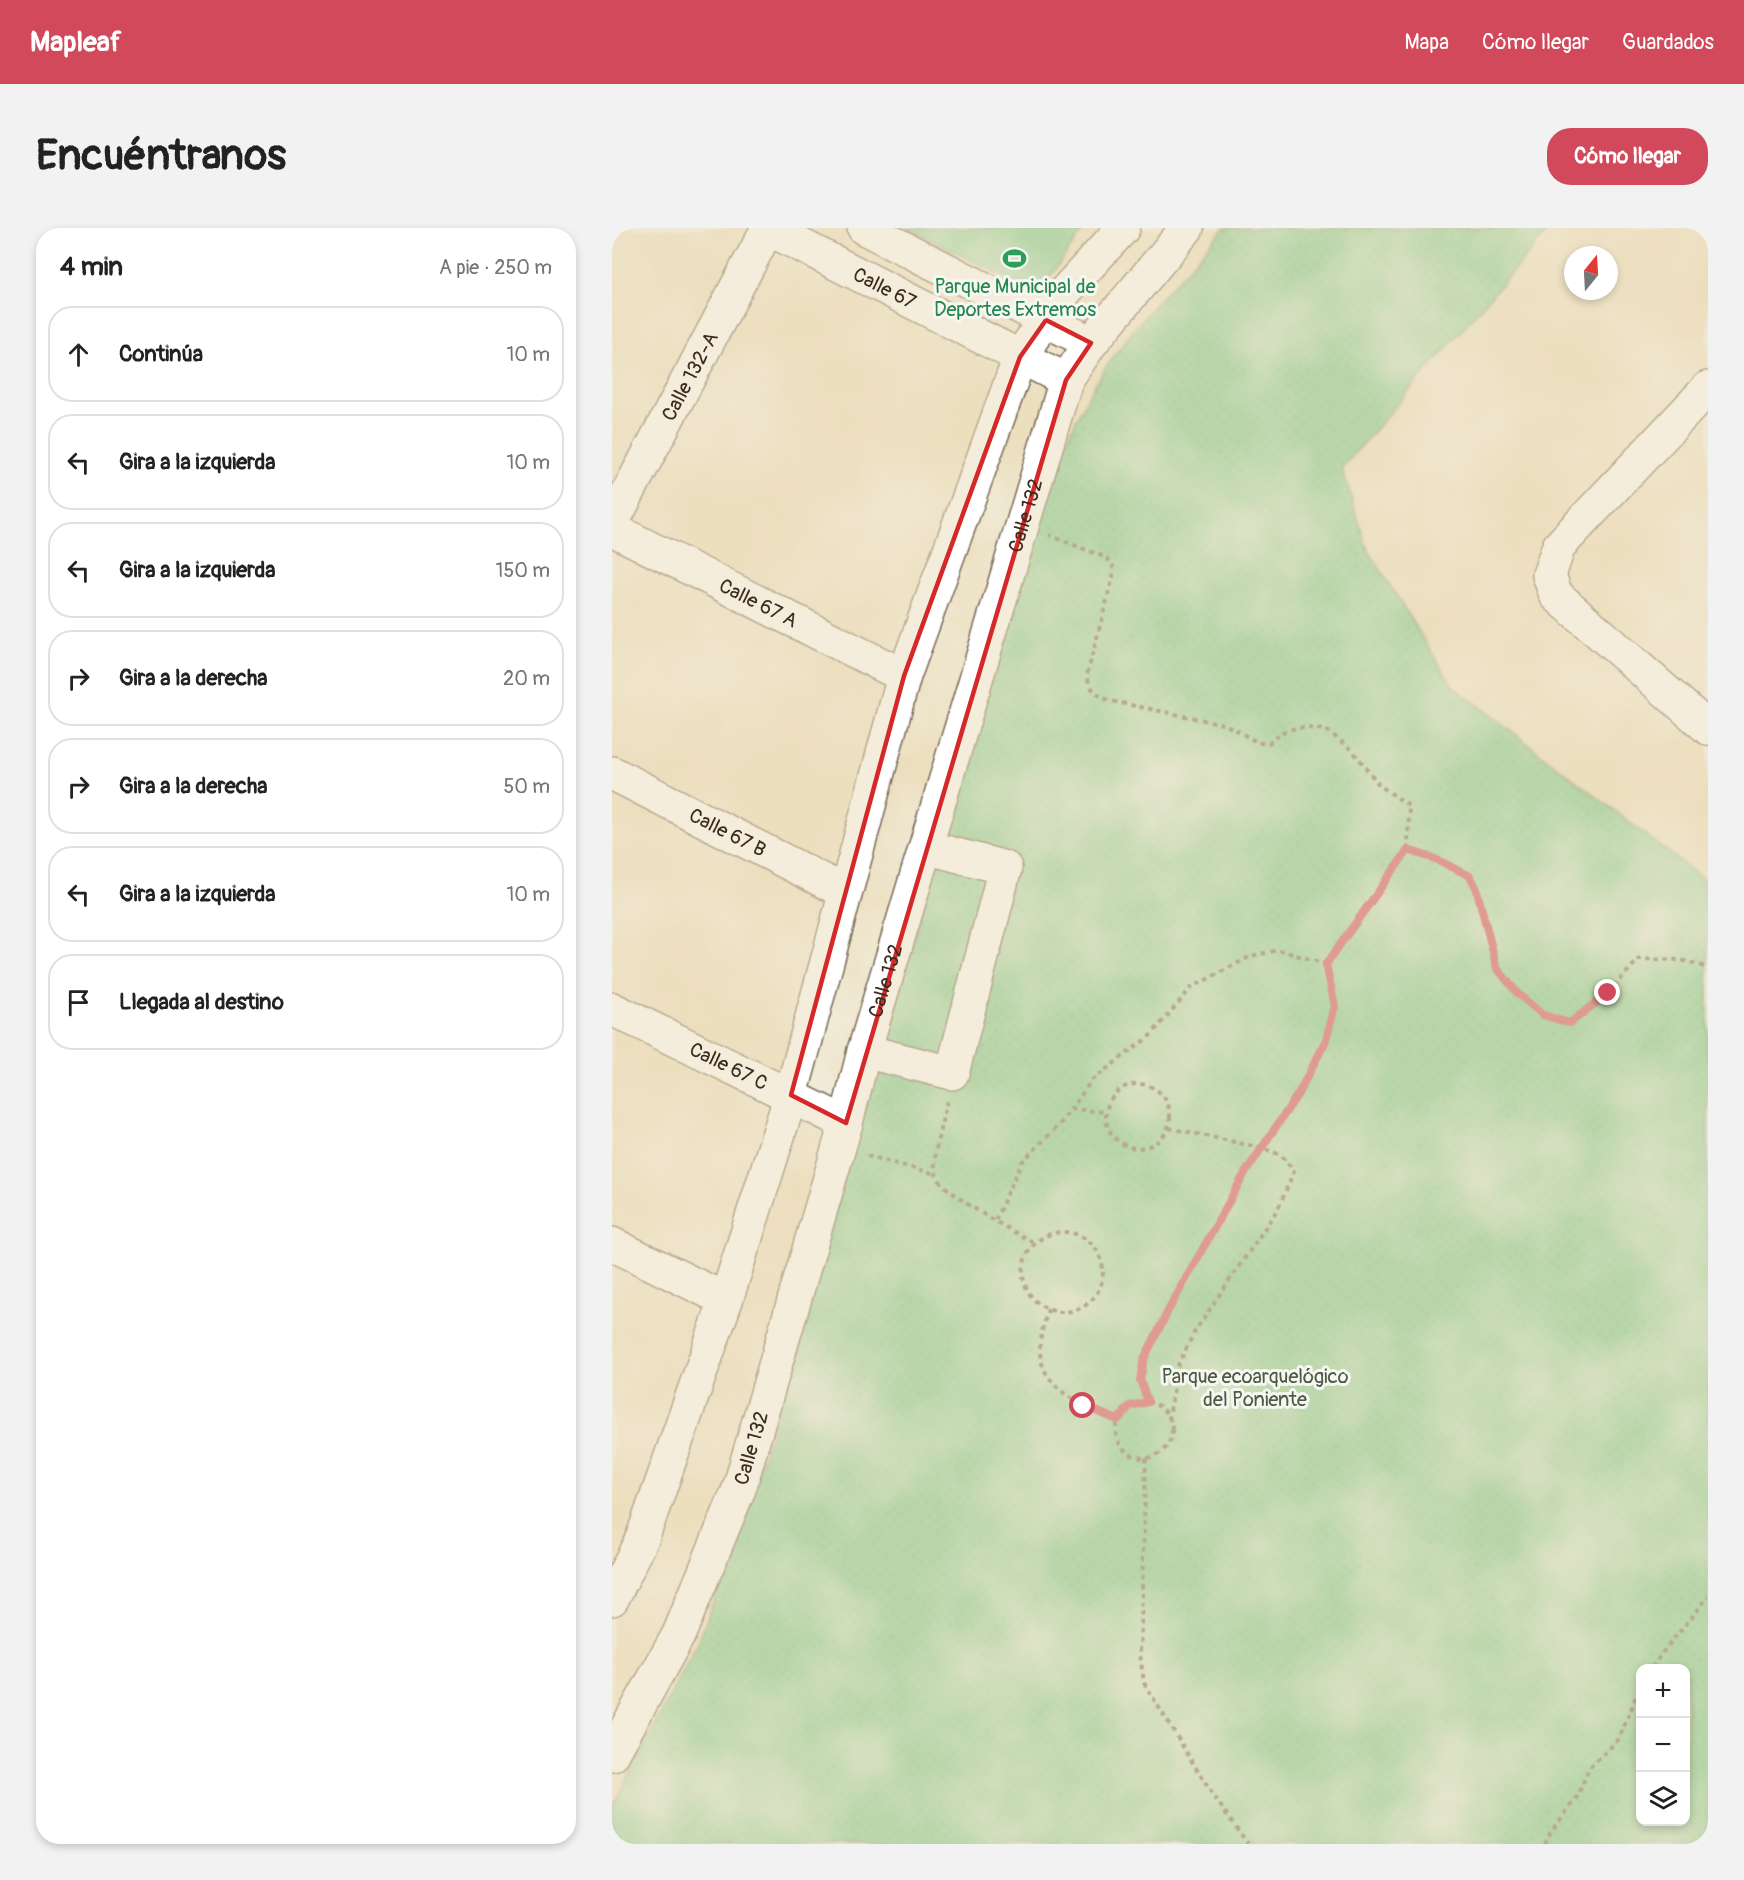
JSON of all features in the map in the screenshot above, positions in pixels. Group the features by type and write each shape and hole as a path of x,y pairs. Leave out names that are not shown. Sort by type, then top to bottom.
{"street":[{"name":"Calle 67","path":"767,228 1066,380"},
{"name":"Calle 132-A","path":"612,523 767,228"},
{"path":"864,228 1091,342"},
{"path":"612,1599 642,1539 726,1300 791,1095 904,676 1020,357 1059,298 1123,228"},
{"name":"Calle 132","path":"612,1755 679,1634 739,1489 842,1135 864,1051 1066,380 1091,342 1187,228"},
{"path":"1708,388 1558,546 1549,575 1557,595 1708,728"},
{"name":"Calle 67 A","path":"612,529 904,676"},
{"name":"Calle 67 B","path":"612,773 845,892"},
{"path":"864,1051 952,1073 1005,867 926,847"},
{"name":"Calle 67 C","path":"612,1009 791,1095 842,1135"},
{"path":"612,1244 726,1300"}],"path":[{"path":"1046,534 1107,558 1113,566 1113,578 1087,675 1089,686 1098,696 1111,701 1219,723 1233,728 1258,743 1269,743 1283,732 1296,728 1315,728 1329,732 1353,751 1379,785 1409,806 1408,850 1326,964 1335,1006 1325,1043 1298,1094 1245,1173 1144,1359 1140,1380 1148,1402"},
{"path":"1408,850 1438,860 1470,876 1476,887 1497,968 1518,994 1543,1015 1570,1023 1608,993 1639,958 1682,960 1708,968"},
{"path":"994,1220 1022,1162 1060,1124 1092,1080 1150,1036 1191,988 1251,956 1279,950 1326,964"},
{"path":"952,1073 935,1161 936,1174 942,1185 963,1201 1034,1244"},
{"path":"1148,1085 1166,1099 1171,1118 1168,1128 1156,1144 1146,1148 1126,1146 1111,1133 1106,1112 1116,1092 1126,1086 1148,1085"},
{"path":"1071,1109 1106,1112"},
{"path":"1168,1128 1262,1148 1281,1155 1294,1171 1278,1209 1195,1331 1177,1367 1169,1418"},
{"path":"842,1135 936,1174"},
{"path":"1058,1232 1072,1233 1084,1238 1100,1258 1103,1272 1101,1285 1095,1296 1086,1305 1074,1311 1061,1312 1036,1303 1028,1293 1023,1280 1023,1267 1027,1254 1034,1244 1045,1236 1058,1232"},
{"path":"1048,1309 1040,1346 1043,1369 1056,1386 1083,1406 1118,1420"},
{"path":"1148,1402 1164,1410 1172,1427 1172,1436 1168,1445 1155,1456 1136,1457 1121,1446 1116,1429 1118,1420 1130,1406 1148,1402"},
{"path":"1146,1458 1140,1655 1144,1683 1212,1794 1248,1844"},
{"path":"1654,1664 1694,1617 1708,1596"},
{"path":"1545,1844 1551,1831 1576,1800 1589,1768 1619,1739 1636,1699"}],"highlighted area":[{"path":"1046,320 1091,343 1066,380 846,1123 791,1095 904,676 1020,357"}],"green space":[{"name":"Parque Municipal de Deportes Extremos","path":"907,228 1085,228 1049,278 1035,292"},
{"name":"Parque ecoarquelógico del Poniente","path":"1224,228 1550,228 1342,468 1367,548 1452,685 1708,883 1708,1844 612,1844 612,1807 699,1640 770,1434 1040,503 1075,422 1092,390 1114,355"}],"place":[{"name":"Parque Municipal de Deportes Extremos","path":"1015,258"}],"route":[{"path":"1083,1406 1118,1420 1130,1406 1148,1402 1140,1380 1144,1359 1168,1311 1245,1173 1298,1094 1325,1043 1335,1006 1326,964 1408,850 1438,860 1470,876 1476,887 1497,968 1518,994 1543,1015 1570,1023 1608,993"}]}
